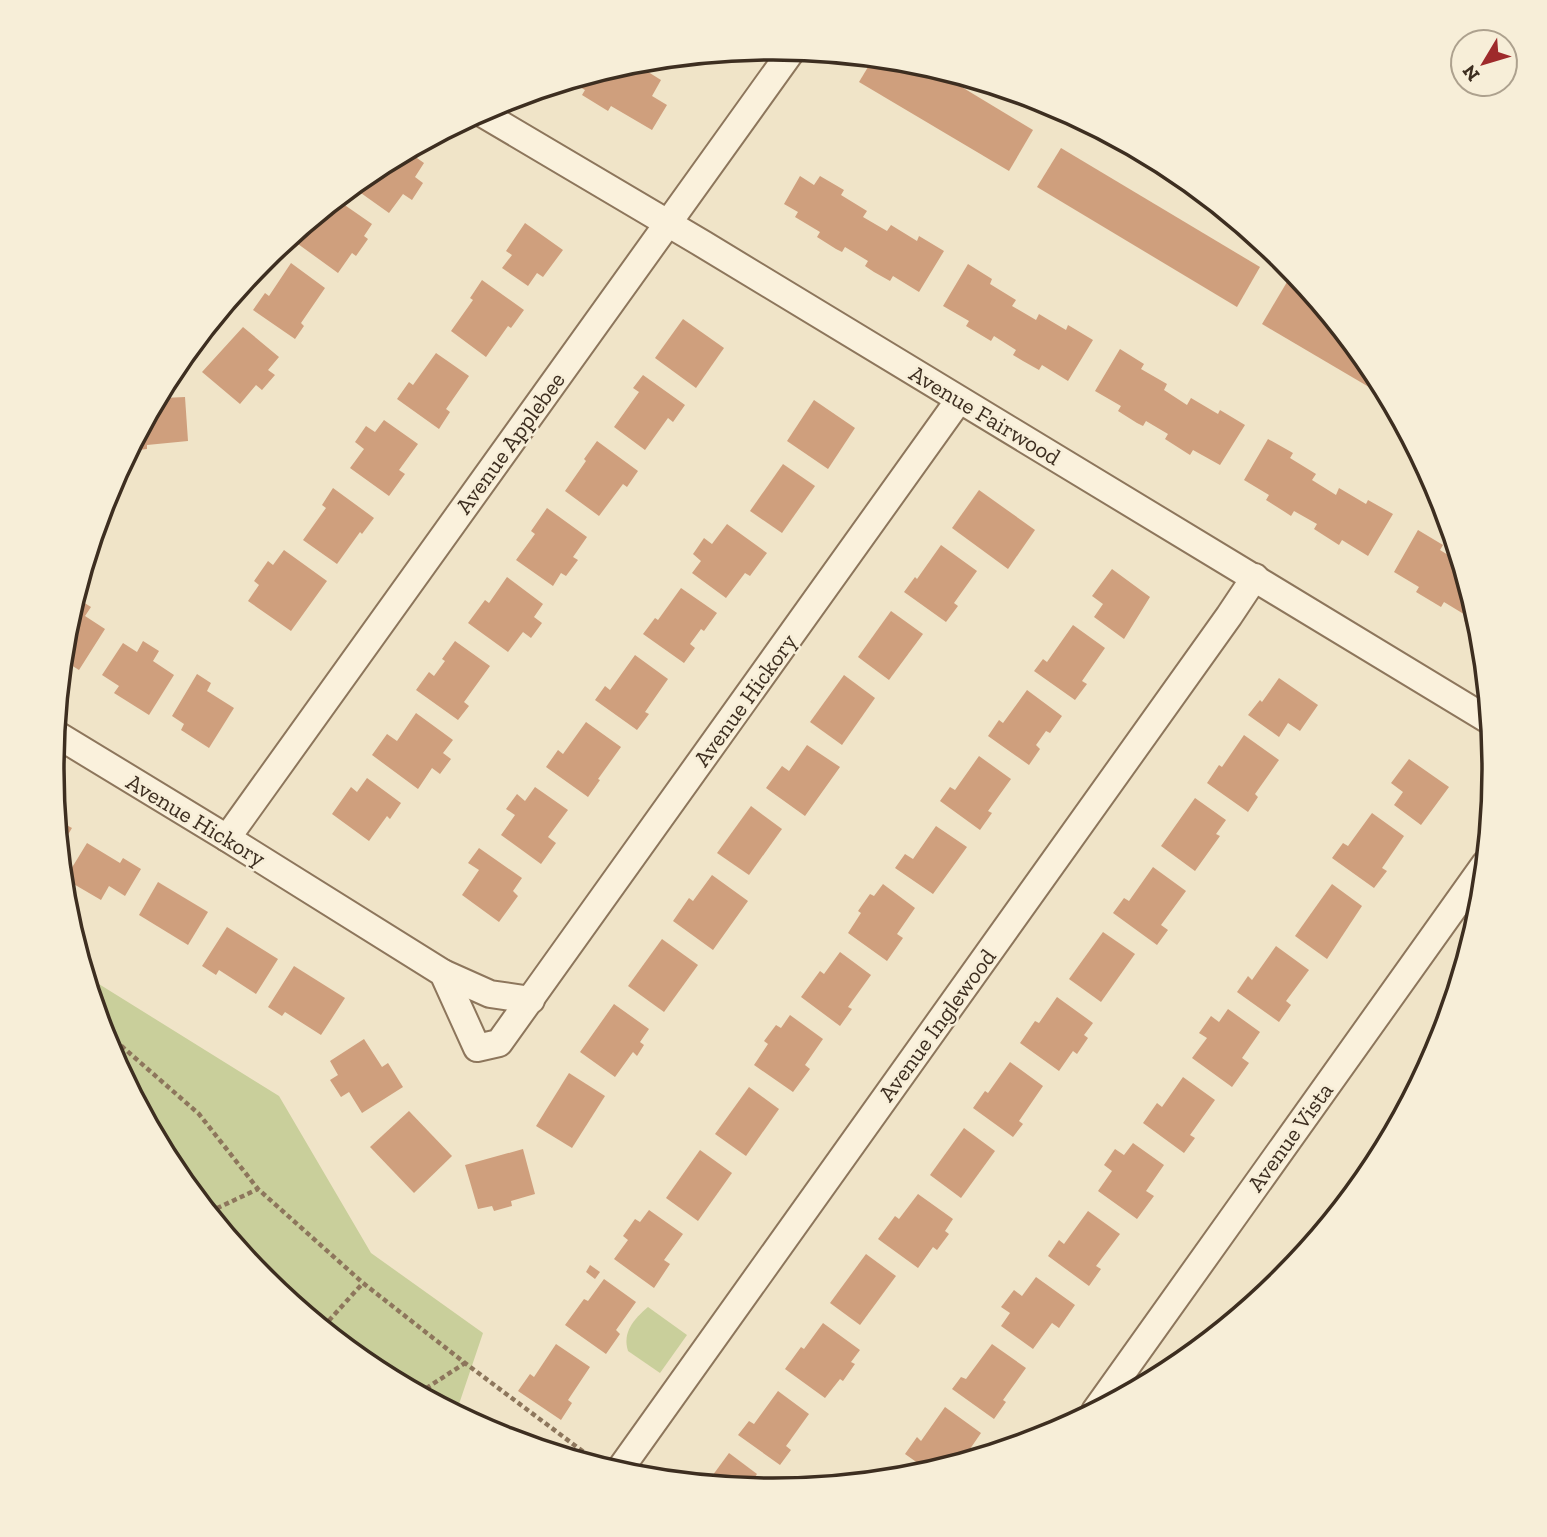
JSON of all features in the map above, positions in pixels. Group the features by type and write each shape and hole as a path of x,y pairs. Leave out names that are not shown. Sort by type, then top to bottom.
{"street":[{"name":"Avenue Applebee","path":"227,838 785,60"},
{"name":"Avenue Fairwood","path":"491,118 1480,715"},
{"name":"Avenue Hickory","path":"443,973 477,1048 499,1043 959,400"},
{"name":"Avenue Inglewood","path":"615,1459 1255,577"},
{"name":"Avenue Hickory","path":"65,740 443,973 490,994 531,1000"},
{"name":"Avenue Vista","path":"1106,1394 1473,881"}],"path":[{"path":"120,1045 199,1114 258,1189 363,1283 464,1363 587,1452"},
{"path":"217,1208 258,1189"},
{"path":"329,1320 363,1283"},
{"path":"427,1387 464,1363"}],"green space":[{"path":"98,984 279,1096 371,1253 483,1333 459,1404 419,1383 380,1358 306,1302 240,1236 184,1162 159,1123 138,1082 118,1040"},
{"path":"648,1307 687,1335 660,1373 628,1351 630,1326"}],"building":[{"path":"868,66 957,84 1033,130 1009,171 859,82"},
{"path":"647,71 661,80 652,96 667,105 652,130 611,106 608,111 582,95 585,90 580,87"},
{"path":"1061,148 1260,267 1237,307 1037,187"},
{"path":"415,157 424,163 415,177 423,183 412,200 403,194 389,213 361,193"},
{"path":"800,176 814,185 820,176 844,190 841,195 867,211 863,217 887,231 891,225 917,241 919,236 944,251 919,292 893,276 890,281 874,272 865,266 868,261 845,247 842,252 836,249 817,237 820,232 795,217 798,212 784,204"},
{"path":"344,205 372,224 364,236 368,239 356,256 352,253 338,273 298,244"},
{"path":"525,223 563,250 543,277 537,273 528,286 502,268 512,255 506,251"},
{"path":"291,263 325,288 301,323 304,326 295,339 253,310 265,293 269,296"},
{"path":"968,264 992,279 990,284 1016,300 1012,306 1036,320 1039,314 1066,330 1068,325 1093,340 1068,381 1042,365 1039,370 1013,355 1016,350 994,336 991,341 966,326 969,321 943,306"},
{"path":"482,280 524,310 511,328 508,326 486,357 451,331 473,300 470,298"},
{"path":"1287,282 1307,301 1336,337 1372,389 1262,324"},
{"path":"683,319 724,348 696,388 655,358"},
{"path":"243,327 279,357 268,370 275,375 262,390 256,385 240,404 202,372"},
{"path":"1120,349 1144,364 1141,369 1167,384 1164,390 1187,405 1191,398 1218,414 1220,410 1245,425 1220,465 1193,450 1190,455 1165,439 1168,434 1146,421 1143,426 1137,423 1118,411 1121,406 1095,391"},
{"path":"436,353 469,376 446,409 450,412 439,429 397,399 409,382 413,385"},
{"path":"643,375 685,405 673,422 668,418 645,450 614,427 639,392 633,388"},
{"path":"185,397 188,441 147,445 147,449 141,450 159,414 169,398"},
{"path":"814,400 855,428 828,469 787,441"},
{"path":"384,420 418,444 399,470 405,474 389,496 350,468 364,449 355,442 366,426 375,432"},
{"path":"1268,439 1293,453 1290,458 1316,474 1312,480 1336,495 1339,488 1366,504 1368,500 1393,514 1368,556 1342,540 1339,545 1314,529 1317,524 1294,511 1291,516 1266,500 1269,495 1244,480"},
{"path":"597,441 638,471 627,487 623,484 599,516 565,491"},
{"path":"783,464 815,486 782,533 750,511"},
{"path":"333,488 374,518 362,534 360,532 337,564 303,540 326,508 322,505"},
{"path":"979,490 1035,530 1008,569 952,528"},
{"path":"547,508 587,537 573,557 578,560 566,576 561,573 553,586 516,560 535,534 531,531"},
{"path":"727,524 767,553 750,576 745,573 726,598 692,573 701,561 693,554 704,538 712,544"},
{"path":"1418,530 1443,545 1440,550 1449,556 1465,615 1444,602 1441,607 1416,592 1419,587 1394,572"},
{"path":"941,545 977,571 954,603 958,606 946,622 904,592 915,577 917,579"},
{"path":"284,550 327,581 291,631 248,601 259,585 254,581 268,561 273,565"},
{"path":"1112,569 1150,597 1124,639 1094,617 1103,604 1092,596"},
{"path":"507,577 543,604 534,617 542,623 531,638 523,632 508,652 468,623 485,600 489,603"},
{"path":"681,588 717,613 690,644 695,648 684,663 643,634 655,618 658,620"},
{"path":"85,603 91,607 85,616 105,629 79,670 73,666"},
{"path":"891,611 923,634 889,680 858,657"},
{"path":"1073,625 1105,648 1082,681 1087,684 1075,700 1034,671 1043,659 1047,662"},
{"path":"143,641 159,651 153,661 174,675 149,715 114,693 119,686 102,675 123,643 137,652"},
{"path":"455,641 490,666 464,702 469,706 458,720 416,690 429,672 434,676"},
{"path":"635,655 668,679 645,712 649,714 637,730 595,700 605,686 610,690"},
{"path":"197,674 211,683 207,691 234,708 209,748 181,730 184,724 172,716"},
{"path":"844,675 875,698 842,745 810,722"},
{"path":"1279,678 1318,705 1300,731 1288,723 1279,737 1248,715 1260,700 1262,702"},
{"path":"1027,690 1062,716 1050,733 1046,731 1036,745 1040,749 1029,765 988,736 999,720 1003,723"},
{"path":"416,713 453,740 443,753 451,759 440,774 432,768 418,789 372,755 387,734 397,741"},
{"path":"586,722 621,747 588,797 546,767 558,750 563,754"},
{"path":"1244,735 1279,760 1255,794 1258,797 1248,812 1207,783 1219,765 1222,767"},
{"path":"807,745 840,767 805,816 766,788 782,766 789,771"},
{"path":"979,756 1011,779 988,811 992,813 980,830 940,801 950,787 955,790"},
{"path":"1409,759 1449,787 1421,825 1394,805 1403,792 1391,783"},
{"path":"367,778 401,803 390,819 387,816 369,841 332,814 351,787 357,792"},
{"path":"535,787 568,810 548,837 556,843 541,864 501,835 515,815 506,809 517,794 525,801"},
{"path":"1195,798 1226,820 1216,834 1220,836 1195,871 1161,846"},
{"path":"751,806 782,829 749,875 717,853"},
{"path":"1372,813 1404,836 1382,868 1387,871 1374,888 1332,858 1343,843 1348,846"},
{"path":"936,826 967,847 933,894 895,868 905,854 913,859"},
{"path":"87,843 120,863 123,858 141,869 125,896 109,886 101,900 75,885 72,868"},
{"path":"479,848 522,878 513,891 518,896 499,922 462,895 479,870 468,863"},
{"path":"1153,867 1186,891 1161,925 1168,930 1157,945 1113,913 1124,898 1129,901"},
{"path":"712,875 748,901 713,950 673,921 689,898 693,901"},
{"path":"158,882 208,912 188,945 139,915"},
{"path":"883,884 915,908 897,934 903,938 887,961 848,933 870,894 874,896"},
{"path":"1332,884 1362,906 1327,959 1295,936"},
{"path":"227,927 278,959 256,994 219,970 216,975 202,966"},
{"path":"1103,932 1135,954 1101,1002 1069,979"},
{"path":"662,939 698,965 664,1012 628,986"},
{"path":"1276,946 1309,970 1286,1001 1291,1005 1279,1022 1237,992 1248,976 1252,980"},
{"path":"840,952 871,975 848,1007 852,1009 840,1026 801,997 820,971 824,974"},
{"path":"294,966 345,998 321,1035 285,1012 282,1016 268,1007"},
{"path":"1057,997 1093,1023 1084,1035 1088,1038 1077,1054 1073,1051 1059,1071 1020,1043 1035,1021 1039,1023"},
{"path":"614,1004 649,1029 640,1042 644,1045 637,1056 633,1052 615,1077 580,1052"},
{"path":"1228,1009 1260,1032 1242,1058 1249,1063 1232,1087 1192,1058 1207,1038 1199,1033 1211,1016 1219,1022"},
{"path":"790,1015 823,1039 805,1065 810,1069 793,1092 754,1065 768,1044 764,1041 776,1025 781,1028"},
{"path":"364,1039 382,1067 388,1063 403,1087 362,1113 349,1092 341,1097 330,1080 338,1075 330,1061"},
{"path":"1010,1062 1043,1086 1019,1121 1023,1124 1013,1137 973,1108 985,1091 988,1093"},
{"path":"569,1073 605,1096 572,1148 536,1126"},
{"path":"1183,1077 1215,1100 1190,1135 1195,1138 1184,1153 1143,1123 1157,1103 1162,1107"},
{"path":"749,1087 779,1109 746,1156 715,1134"},
{"path":"409,1111 452,1156 414,1193 370,1147"},
{"path":"964,1128 995,1151 961,1198 930,1175"},
{"path":"1133,1143 1164,1165 1146,1191 1154,1196 1137,1219 1098,1191 1112,1171 1104,1165 1115,1149 1124,1155"},
{"path":"523,1149 535,1194 511,1201 512,1206 494,1211 492,1206 478,1209 465,1165"},
{"path":"700,1150 732,1173 698,1221 666,1198"},
{"path":"918,1194 953,1219 945,1231 949,1234 937,1250 933,1247 918,1268 878,1239 895,1216 899,1219"},
{"path":"649,1210 683,1234 664,1260 670,1264 654,1288 614,1259 628,1240 623,1236 635,1219 640,1222"},
{"path":"1088,1211 1120,1234 1096,1266 1101,1269 1089,1286 1048,1256 1059,1240 1064,1244"},
{"path":"866,1254 896,1276 860,1325 830,1303"},
{"path":"590,1265 600,1272 595,1279 586,1272"},
{"path":"1036,1277 1075,1305 1059,1328 1052,1323 1033,1349 1001,1326 1010,1313 1001,1307 1014,1290 1022,1296"},
{"path":"604,1279 636,1302 616,1330 620,1334 606,1354 565,1325 584,1299 588,1301"},
{"path":"823,1323 860,1350 851,1362 855,1364 843,1381 840,1379 825,1398 785,1369"},
{"path":"556,1344 590,1367 568,1400 572,1403 561,1420 518,1391 530,1374 534,1377"},
{"path":"992,1344 1026,1368 1003,1400 1006,1402 994,1419 952,1389 961,1377 966,1379"},
{"path":"778,1391 809,1414 786,1446 791,1450 780,1465 738,1435 749,1421 754,1424"},
{"path":"945,1407 981,1433 970,1449 917,1463 905,1454 917,1437 921,1441"},
{"path":"729,1453 757,1474 755,1477 713,1475"}]}
